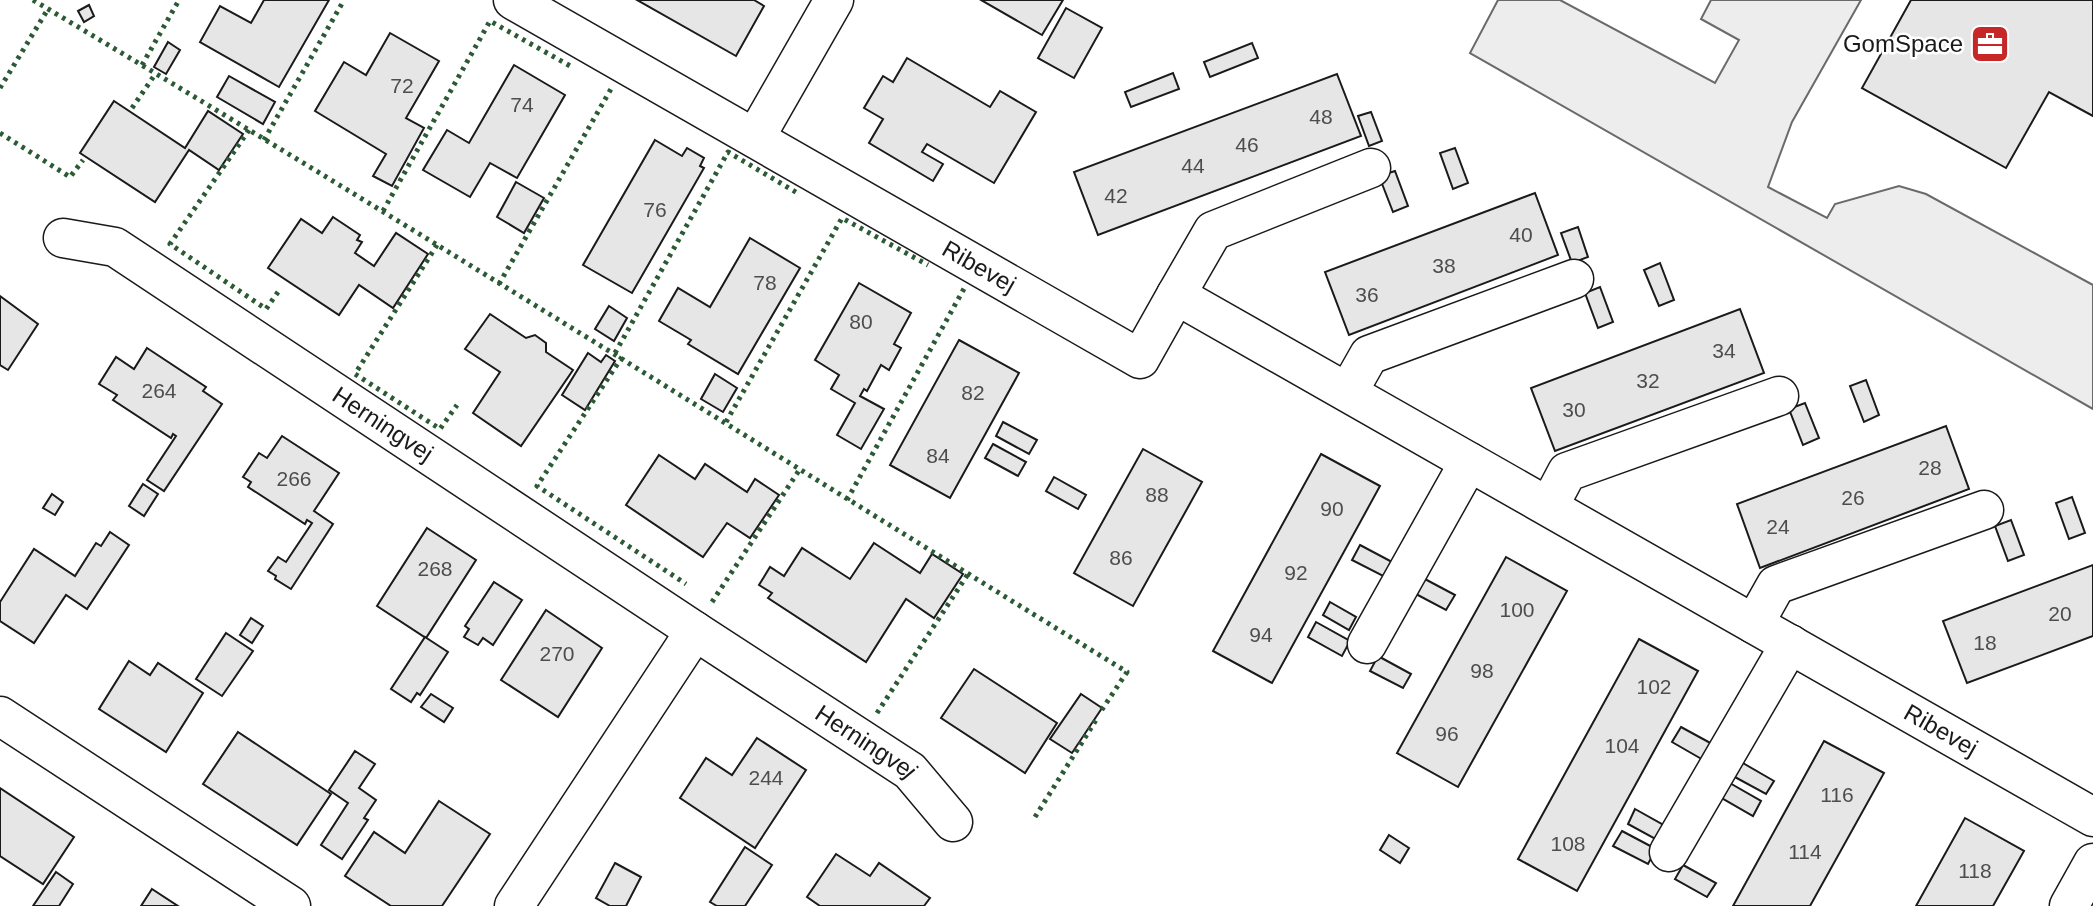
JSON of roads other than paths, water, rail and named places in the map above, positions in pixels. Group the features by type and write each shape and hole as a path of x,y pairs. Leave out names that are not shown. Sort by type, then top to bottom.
{"street":[{"name":"Ribevej","path":"513,0 1140,359 1213,231 1371,168"},
{"path":"755,138 834,0"},
{"name":"Herningvej","path":"63,238 115,247 910,771 953,822"},
{"path":"1348,392 1369,355 1574,279"},
{"name":"Ribevej","path":"1176,295 2093,817"},
{"path":"1549,506 1567,472 1779,396"},
{"path":"1367,644 1469,462"},
{"path":"1754,624 1776,585 1984,510"},
{"path":"514,906 695,631"},
{"path":"1670,852 1790,644"},
{"path":"0,716 291,906"}],"place":[{"name":"GomSpace","path":"1990,44"}]}
